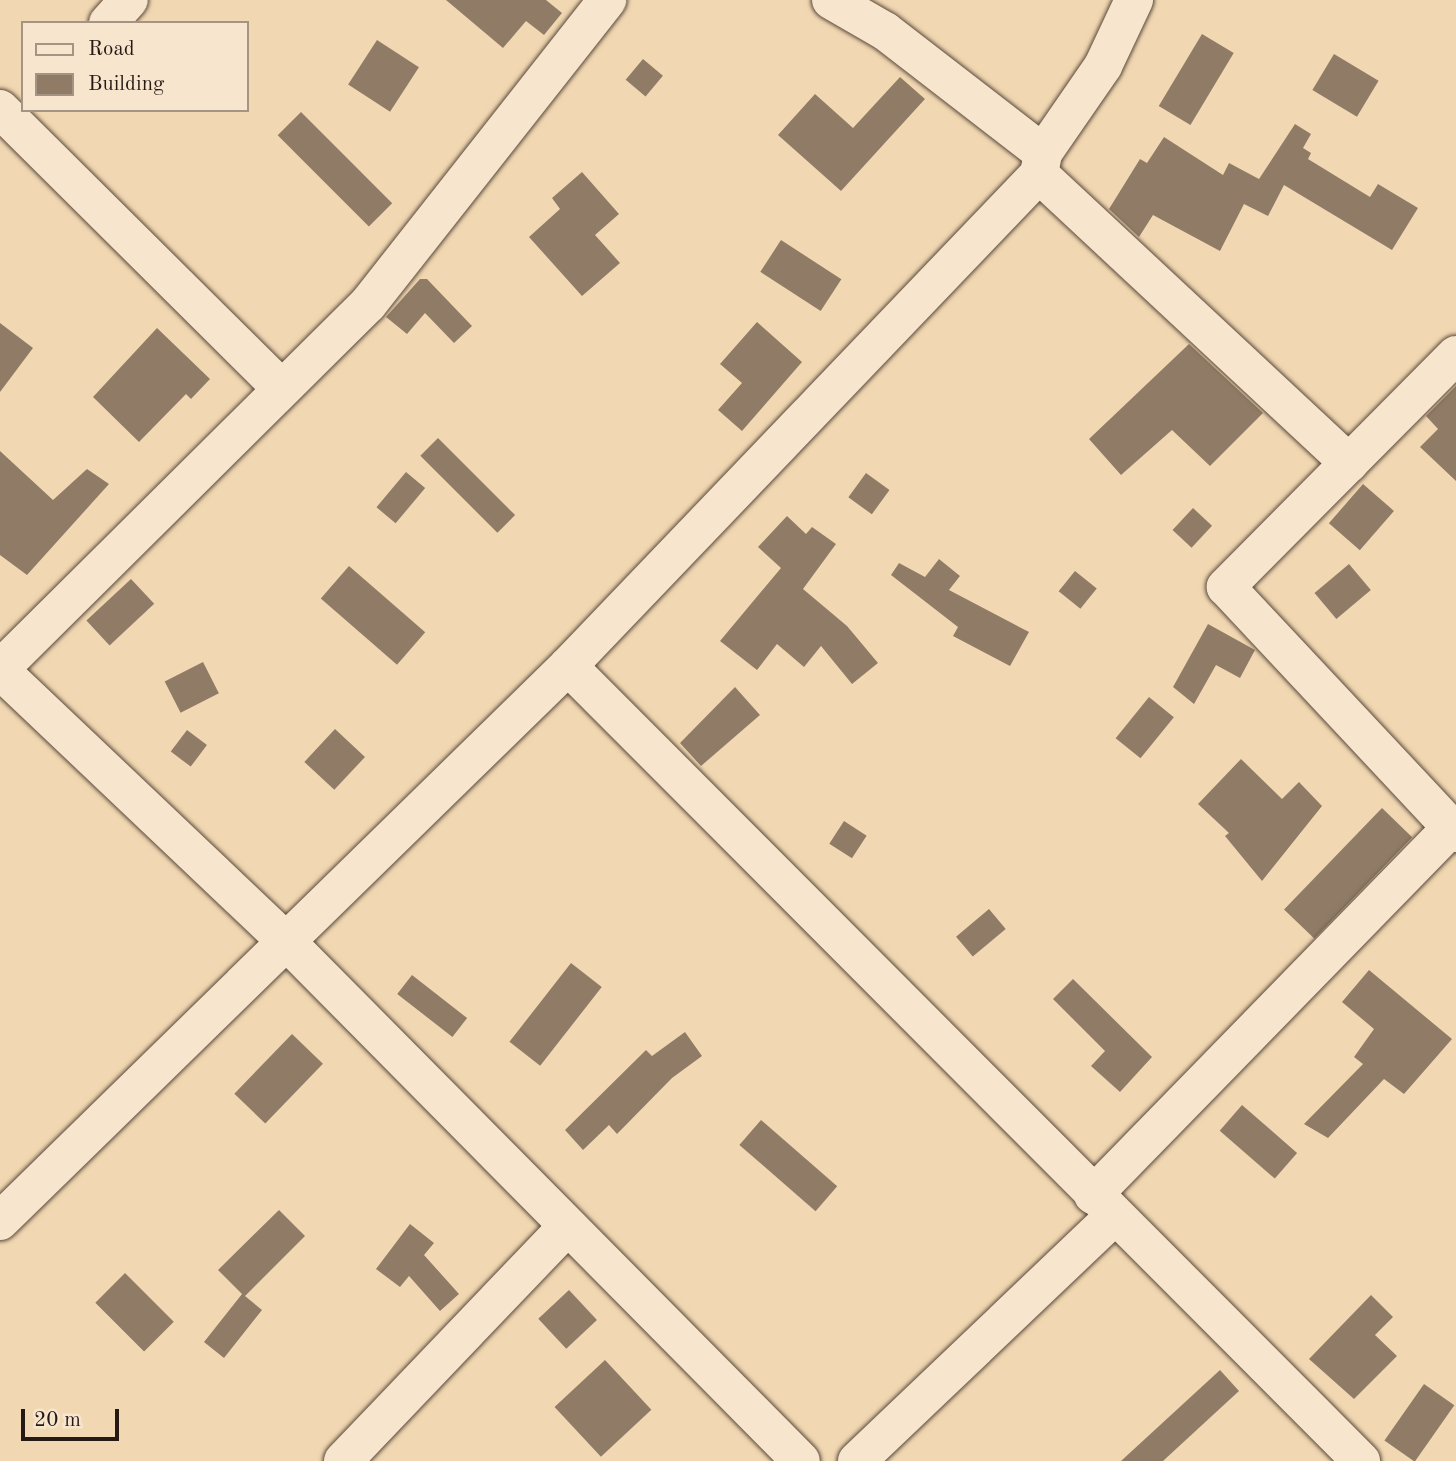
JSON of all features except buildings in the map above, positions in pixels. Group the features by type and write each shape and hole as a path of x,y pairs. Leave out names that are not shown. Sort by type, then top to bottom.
{"street":[{"path":"110,21 129,0"},
{"path":"607,0 368,304 0,669 285,940 801,1461"},
{"path":"831,0 885,31 1041,164 1349,463"},
{"path":"0,1221 568,666 1041,164 1103,66 1134,0"},
{"path":"13,114 281,388"},
{"path":"857,1461 1103,1206 1454,831 1226,587 1456,355"},
{"path":"568,666 1103,1206 1361,1461"},
{"path":"343,1461 567,1227"}]}
